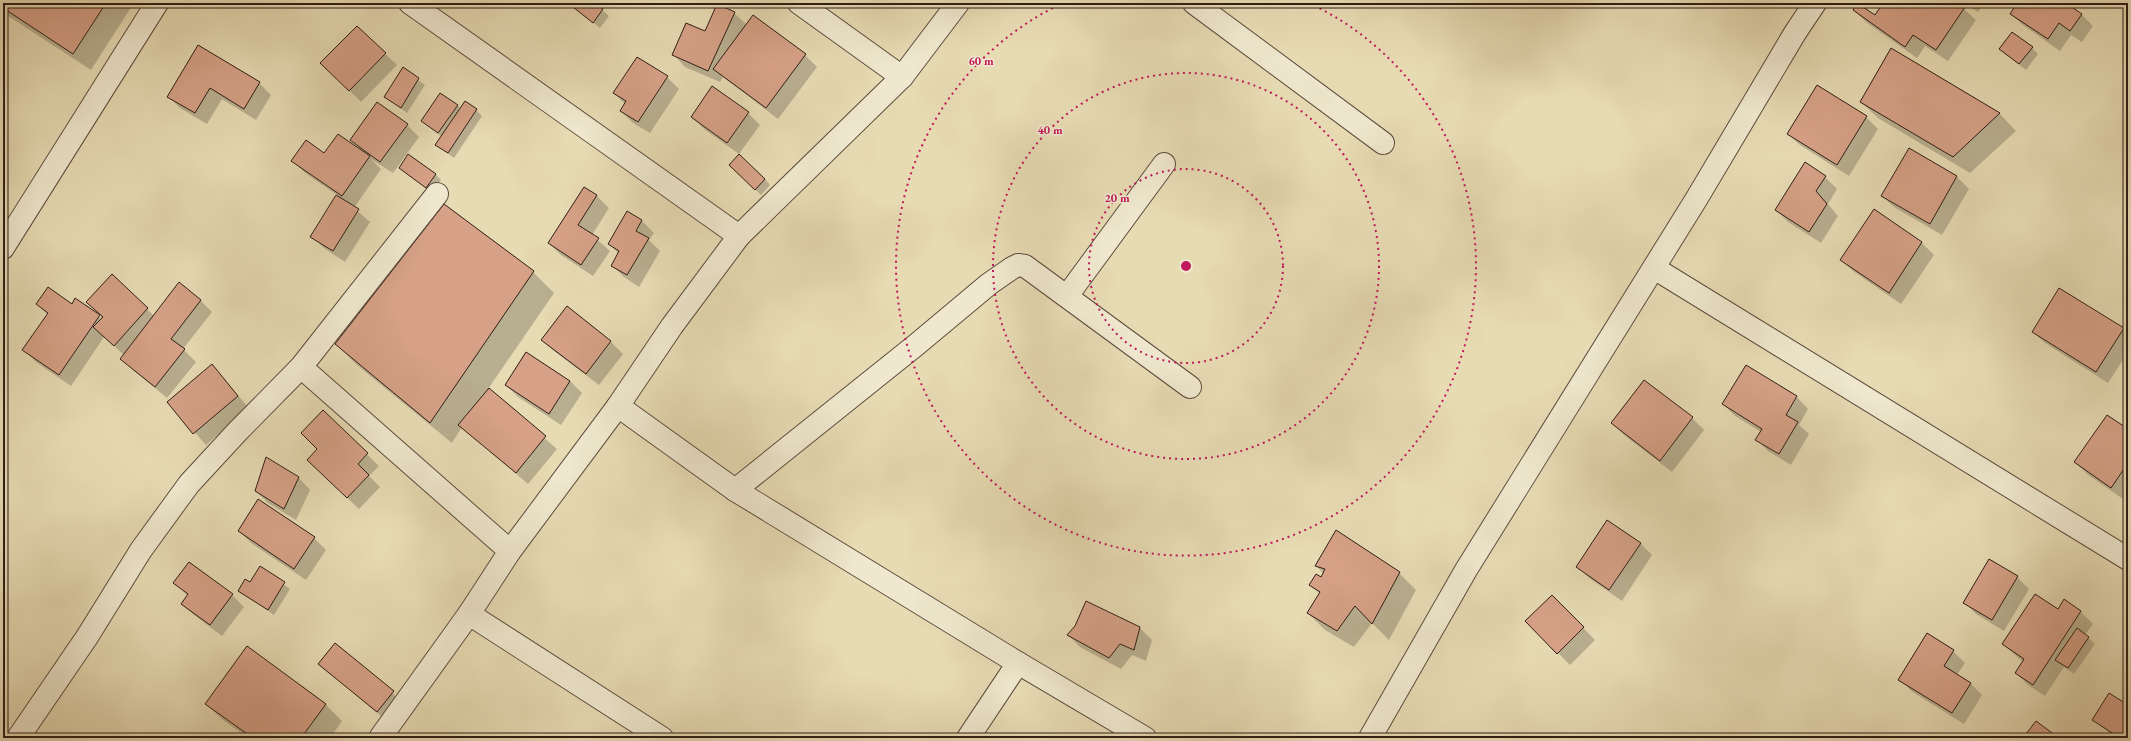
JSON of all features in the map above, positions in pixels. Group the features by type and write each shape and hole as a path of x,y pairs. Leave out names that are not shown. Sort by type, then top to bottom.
{"street":[{"path":"3,248 157,3"},
{"path":"410,3 739,236"},
{"path":"798,3 902,77"},
{"path":"380,738 469,614 510,551 618,406 672,326 739,236 902,77 958,3"},
{"path":"1194,3 1383,142"},
{"path":"1370,738 1466,570 1654,268 1815,3"},
{"path":"1067,296 1164,164"},
{"path":"18,738 87,637 140,550 189,484 237,432 301,367 437,194"},
{"path":"735,490 989,284 1012,268 1018,266 1025,266 1190,387"},
{"path":"1654,268 2128,559"},
{"path":"301,367 510,551"},
{"path":"618,406 735,490 1018,663 1145,738"},
{"path":"469,614 662,738"},
{"path":"968,738 1018,663"}],"building":[{"path":"3,3 106,3 73,54 3,8"},
{"path":"568,3 595,3 603,9 593,23"},
{"path":"1857,3 1875,15 1883,3 1959,3 1965,7 1936,50 1913,35 1905,47 1853,10"},
{"path":"2017,3 2066,3 2082,14 2070,31 2059,23 2048,39 2010,14"},
{"path":"717,4 735,12 708,71 672,55 686,23 705,31"},
{"path":"753,15 806,54 766,108 713,69"},
{"path":"357,26 386,53 349,91 320,63"},
{"path":"2012,32 2033,47 2019,64 1999,49"},
{"path":"198,45 260,82 244,109 210,88 195,113 167,97"},
{"path":"1891,48 2000,113 1953,157 1860,102"},
{"path":"637,57 668,76 638,122 620,111 626,101 613,93"},
{"path":"403,67 419,78 401,108 384,97"},
{"path":"1817,85 1867,116 1837,165 1787,134"},
{"path":"712,86 749,112 727,143 691,117"},
{"path":"440,93 458,105 438,133 421,121"},
{"path":"465,101 477,109 448,153 435,145"},
{"path":"377,102 408,124 380,162 350,140"},
{"path":"338,134 370,156 342,196 291,161 306,140 324,153"},
{"path":"1909,148 1957,176 1930,224 1881,196"},
{"path":"408,154 436,174 426,188 399,168"},
{"path":"739,154 765,179 755,190 729,165"},
{"path":"1805,162 1826,176 1816,191 1827,204 1809,232 1775,210"},
{"path":"584,187 597,195 578,225 599,238 581,265 548,243"},
{"path":"336,195 359,209 333,251 310,237"},
{"path":"444,204 534,271 430,423 335,344"},
{"path":"1874,209 1922,242 1889,293 1840,260"},
{"path":"627,211 642,220 636,231 649,238 627,275 611,266 619,251 608,244"},
{"path":"112,274 148,308 114,346 93,327 103,317 86,302"},
{"path":"179,282 201,300 171,339 185,349 155,387 120,359"},
{"path":"48,287 72,304 75,298 100,315 59,375 22,350 48,313 36,304"},
{"path":"2059,288 2124,328 2096,372 2032,332"},
{"path":"567,306 611,341 586,374 541,340"},
{"path":"526,352 570,381 549,414 505,385"},
{"path":"212,364 238,396 193,434 167,402"},
{"path":"1746,365 1797,396 1786,415 1798,422 1779,454 1755,440 1762,429 1722,404"},
{"path":"1644,380 1693,417 1660,461 1611,423"},
{"path":"489,388 546,436 516,473 458,425"},
{"path":"323,410 368,453 358,464 369,475 347,498 307,460 317,449 301,433"},
{"path":"2107,415 2128,429 2128,463 2111,488 2074,462"},
{"path":"266,457 299,477 284,509 255,491"},
{"path":"258,499 315,537 294,569 238,531"},
{"path":"1607,520 1641,543 1609,590 1576,567"},
{"path":"1336,530 1400,572 1372,624 1355,606 1337,631 1307,613 1320,592 1309,585 1316,574 1321,577 1325,569 1315,566"},
{"path":"1989,559 2018,576 1992,620 1963,603"},
{"path":"189,562 233,594 210,625 181,604 188,594 173,583"},
{"path":"260,566 285,582 268,610 238,591 245,579 250,582"},
{"path":"2035,594 2058,609 2064,599 2081,611 2033,685 2015,673 2024,659 2002,644"},
{"path":"1552,595 1584,627 1557,654 1525,621"},
{"path":"1086,601 1140,627 1134,650 1120,644 1109,658 1067,635 1075,626"},
{"path":"2077,628 2089,637 2068,668 2055,660"},
{"path":"1927,633 1954,650 1944,666 1971,683 1952,713 1898,680"},
{"path":"335,643 394,691 377,712 318,664"},
{"path":"247,646 326,704 301,738 253,738 205,704"},
{"path":"2109,693 2128,705 2128,734 2126,738 2120,738 2092,720"},
{"path":"2036,721 2059,738 2032,738 2026,734"}]}
